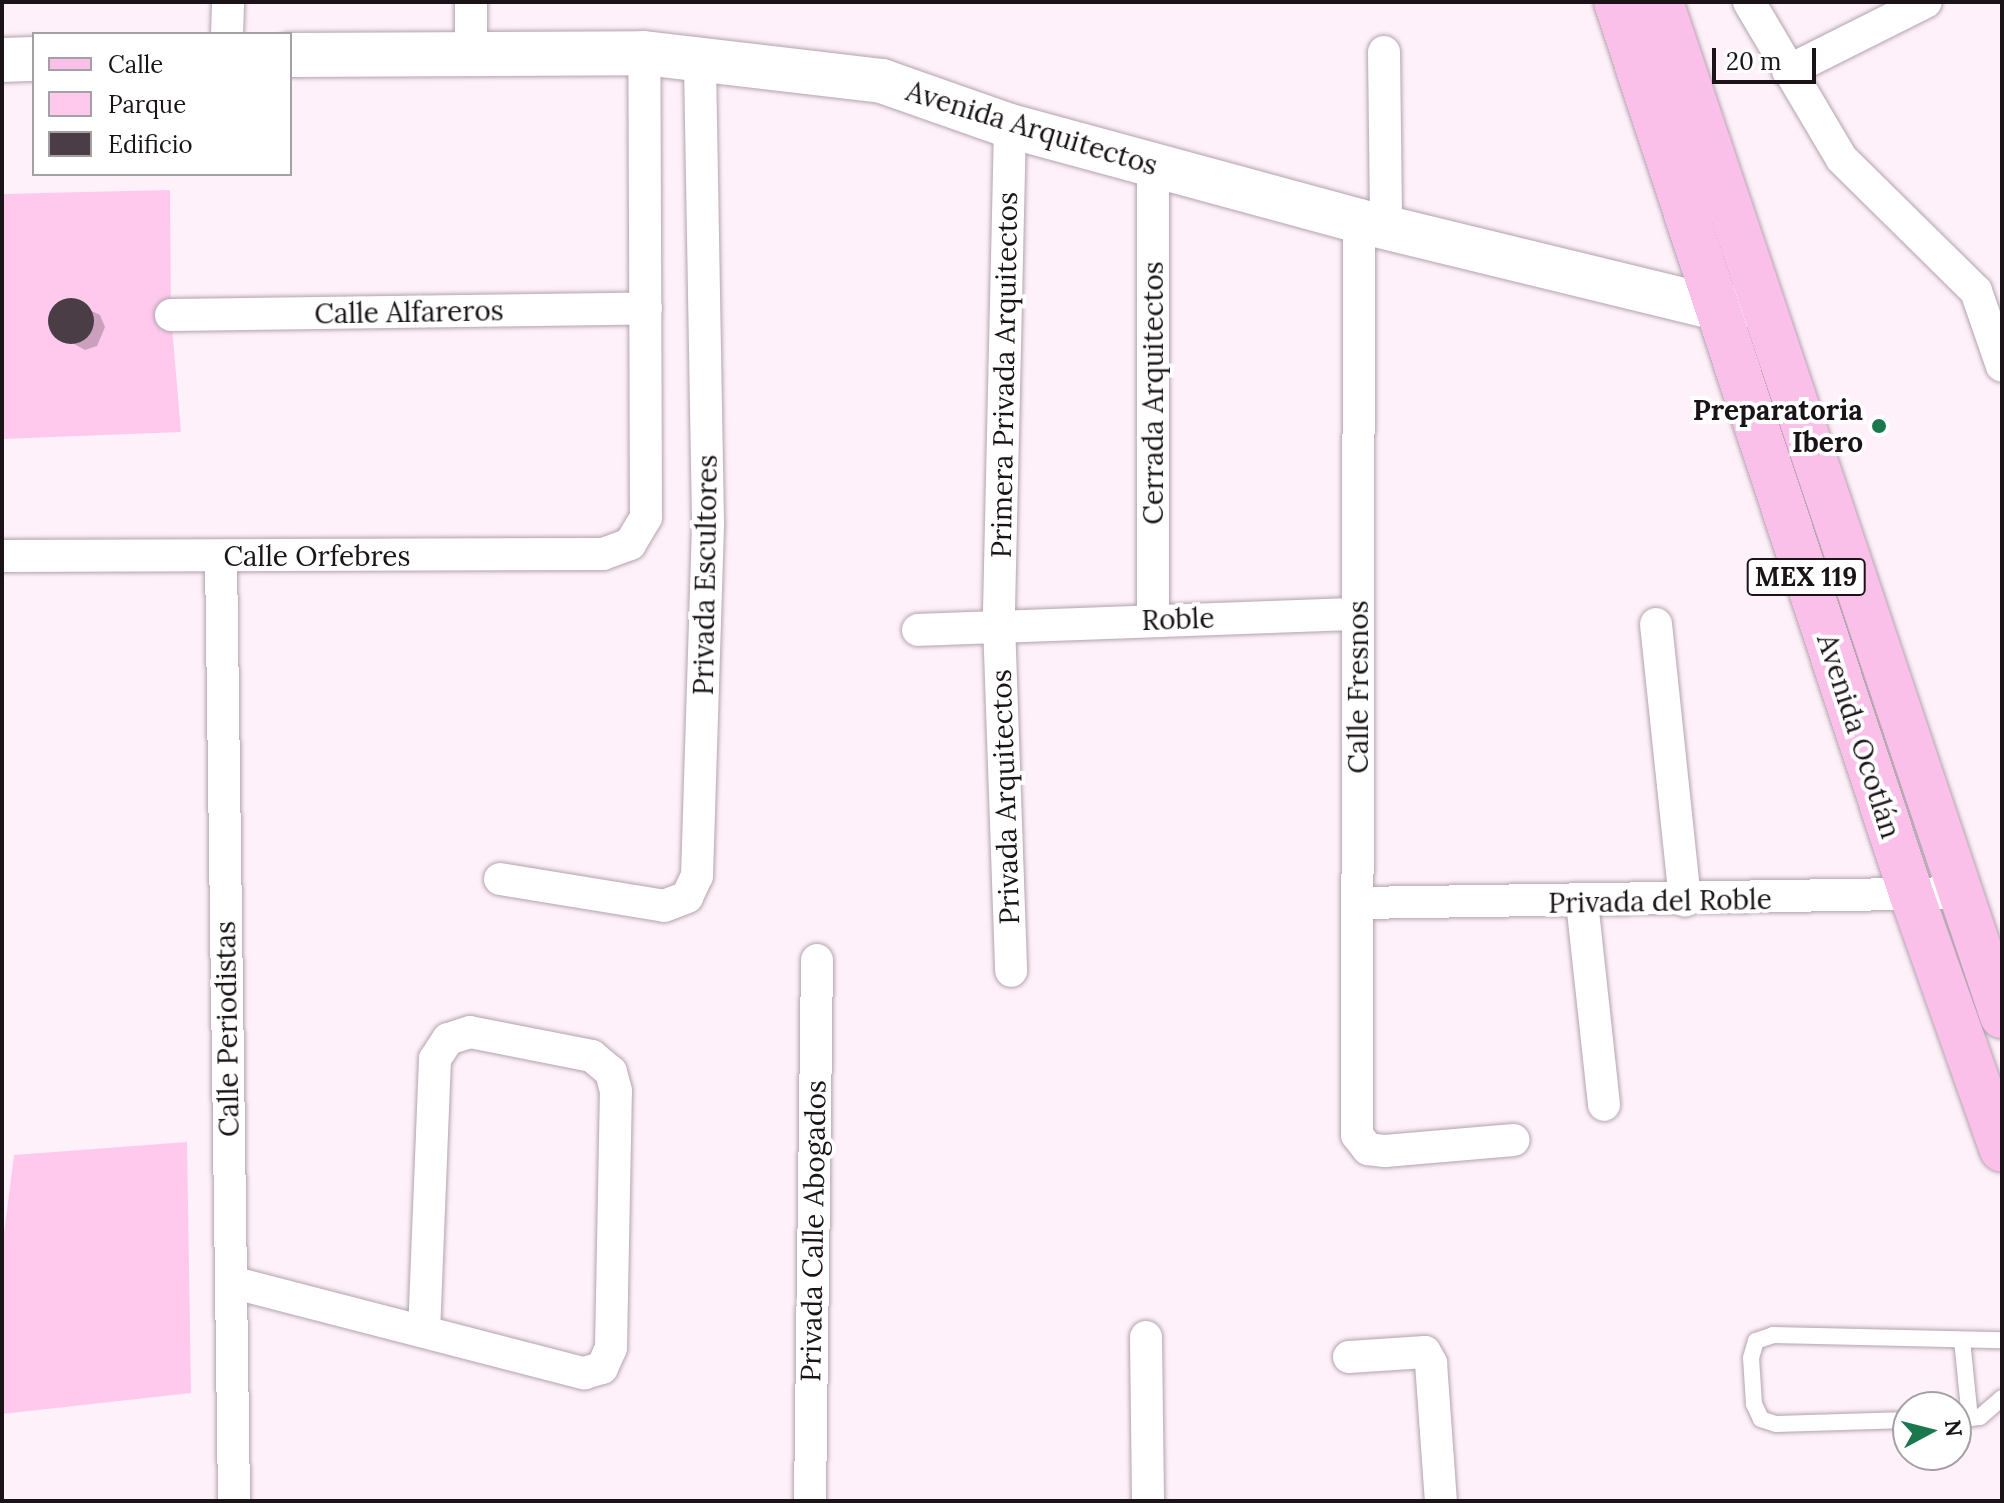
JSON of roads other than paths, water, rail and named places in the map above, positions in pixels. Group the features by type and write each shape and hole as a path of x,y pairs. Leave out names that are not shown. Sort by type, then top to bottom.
{"main road":[{"name":"Avenida Ocotlán","path":"1616,2 1912,896 2002,1150"},
{"name":"Avenida Ocotlán","path":"1661,2 1759,303 2002,1016"}],"street":[{"path":"227,32 228,2"},
{"path":"471,2 471,53"},
{"path":"1749,2 1842,159 1976,291 2002,366"},
{"path":"1788,71 1926,2"},
{"name":"Calle Fresnos","path":"1384,52 1372,224 1357,614 1357,1135 1368,1149 1514,1140"},
{"path":"644,53 646,308"},
{"name":"Avenida Arquitectos","path":"292,55 644,53 882,81 1010,126 1372,224 1716,308 1759,303"},
{"path":"2,60 32,59"},
{"name":"Privada Escultores","path":"500,879 664,906 687,897 697,876 708,522 700,61"},
{"name":"Primera Privada Arquitectos","path":"999,623 1010,126"},
{"name":"Cerrada Arquitectos","path":"1153,165 1153,620"},
{"name":"Calle Alfareros","path":"171,315 646,308"},
{"name":"Calle Orfebres","path":"2,556 603,554 630,544 646,517 646,308"},
{"name":"Calle Periodistas","path":"221,557 234,1501"},
{"name":"Roble","path":"918,630 999,623 1357,614"},
{"name":"Privada Arquitectos","path":"999,623 1011,971"},
{"path":"1656,624 1685,900"},
{"name":"Privada del Roble","path":"1359,903 1582,902 1962,893"},
{"path":"1582,902 1604,1105"},
{"name":"Privada Calle Abogados","path":"810,1501 817,960"},
{"path":"231,1282 584,1373 602,1368 611,1348 616,1091 611,1072 592,1056 470,1032 448,1039 435,1059 424,1330"},
{"path":"1146,1337 1148,1501"},
{"path":"1349,1357 1425,1352 1431,1363 1441,1501"}],"lane":[{"path":"1892,1420 1776,1424 1761,1419 1754,1404 1751,1358 1756,1341 1773,1335 2002,1340"},
{"path":"1962,1340 1963,1391"},
{"path":"1972,1417 1989,1413 2002,1398"}],"place":[{"name":"Preparatoria Ibero","path":"1879,426"}]}
